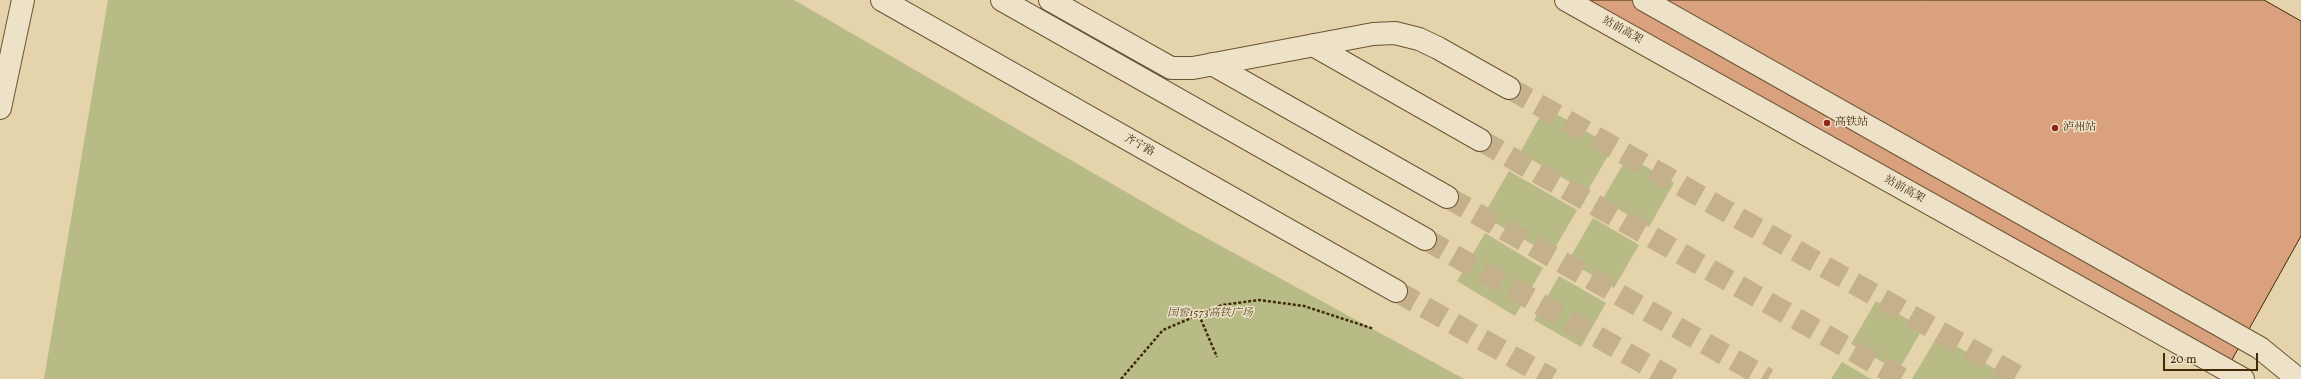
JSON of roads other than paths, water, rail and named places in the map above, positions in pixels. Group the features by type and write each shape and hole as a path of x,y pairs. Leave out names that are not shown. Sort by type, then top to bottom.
{"street":[{"path":"0,108 23,0"},
{"name":"齐宁路","path":"882,0 1396,291"},
{"path":"1002,0 1424,239"},
{"path":"1050,0 1171,68 1193,68 1373,34 1395,33 1419,39 1438,48 1509,88"},
{"name":"站前高架","path":"1566,0 2243,379"},
{"path":"1644,0 2260,348 2298,379"},
{"path":"1313,45 1480,140"},
{"path":"1212,64 1447,197"}],"tunnel":[{"path":"1509,88 2023,379"},
{"path":"1480,140 1903,379"},
{"path":"1447,197 1768,379"},
{"path":"1425,239 1672,379"},
{"path":"1396,291 1552,379"}],"place":[{"name":"高铁站","path":"1827,123"},
{"name":"泸州站","path":"2055,128"}],"park label":[{"name":"国窖1573高铁广场","path":"1210,314"}]}
